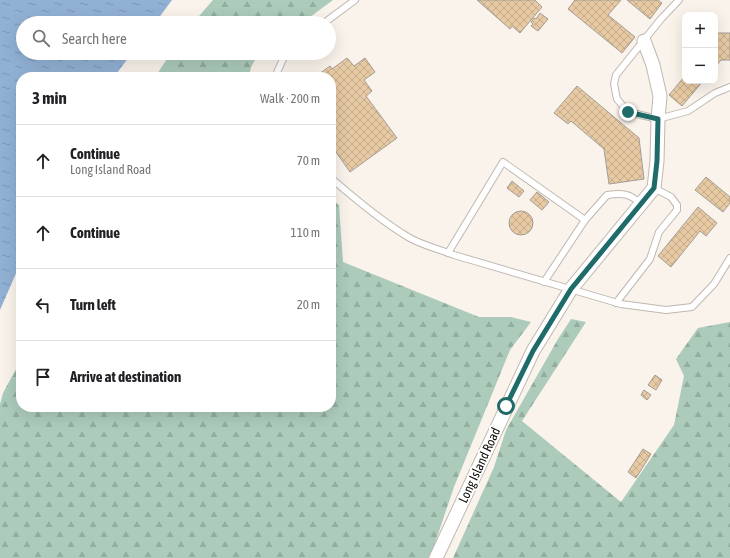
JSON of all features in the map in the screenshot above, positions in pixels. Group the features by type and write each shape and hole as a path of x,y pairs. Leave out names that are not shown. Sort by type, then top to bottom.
{"street":[{"path":"644,41 651,59 660,96 657,161 654,188"},
{"name":"Long Island Road","path":"436,558 533,351 571,289 654,188"}],"lane":[{"path":"333,16 355,0"},
{"path":"679,0 661,19 616,75 614,84 617,99 628,112 658,119 688,111 715,94 730,87"},
{"path":"277,72 284,60"},
{"path":"448,253 503,162 585,220"},
{"path":"336,182 359,202 408,237 448,253 616,303 666,310 692,307 714,284 730,258"},
{"path":"616,303 650,259 659,232 677,210 677,204 671,197 654,188"},
{"path":"544,282 585,220 607,195 622,193 634,197 641,204"}],"green space":[{"path":"213,0 333,0 311,16 199,16"},
{"path":"166,60 255,60 250,72 158,72"},
{"path":"336,203 339,205 343,262 479,317 511,317 531,322 510,350 454,487 430,558 0,558 0,404 3,393 16,369 16,412 336,412"},
{"path":"571,319 586,322 522,421 621,502 674,425 684,376 676,359 698,328 730,322 730,558 453,558 494,467 506,430"}],"water":[{"path":"0,0 172,0 160,16 16,16 16,60 127,60 118,72 16,72 16,273 0,310"}],"building":[{"path":"477,0 535,0 542,7 520,33 512,26 510,29"},
{"path":"575,0 621,0 608,15 635,37 622,53 568,9"},
{"path":"627,0 658,0 662,3 650,19"},
{"path":"540,13 548,19 538,31 531,26 533,24 531,22 534,18 536,19"},
{"path":"718,33 730,33 730,60 721,60 718,64"},
{"path":"347,58 354,66 365,58 375,72 364,80 372,91 366,96 397,138 350,172 336,152 336,72 322,72 330,66 332,69"},
{"path":"682,80 682,84 700,84 682,106 669,95"},
{"path":"577,86 639,138 644,179 609,184 604,149 571,121 568,124 554,113"},
{"path":"706,177 730,197 730,203 723,212 695,190"},
{"path":"512,181 524,191 519,197 507,188"},
{"path":"537,192 549,202 542,210 530,200"},
{"path":"698,207 717,223 706,236 700,231 671,267 658,256"},
{"path":"521,211 526,212 532,218 532,228 526,234 521,235 516,234 510,228 509,223 510,218 516,212"},
{"path":"655,375 662,380 656,390 648,385"},
{"path":"644,390 651,395 647,400 641,395"},
{"path":"643,449 651,454 636,478 628,472"}],"route":[{"path":"506,406 533,351 571,289 654,188 657,161 658,119 628,112"}]}
